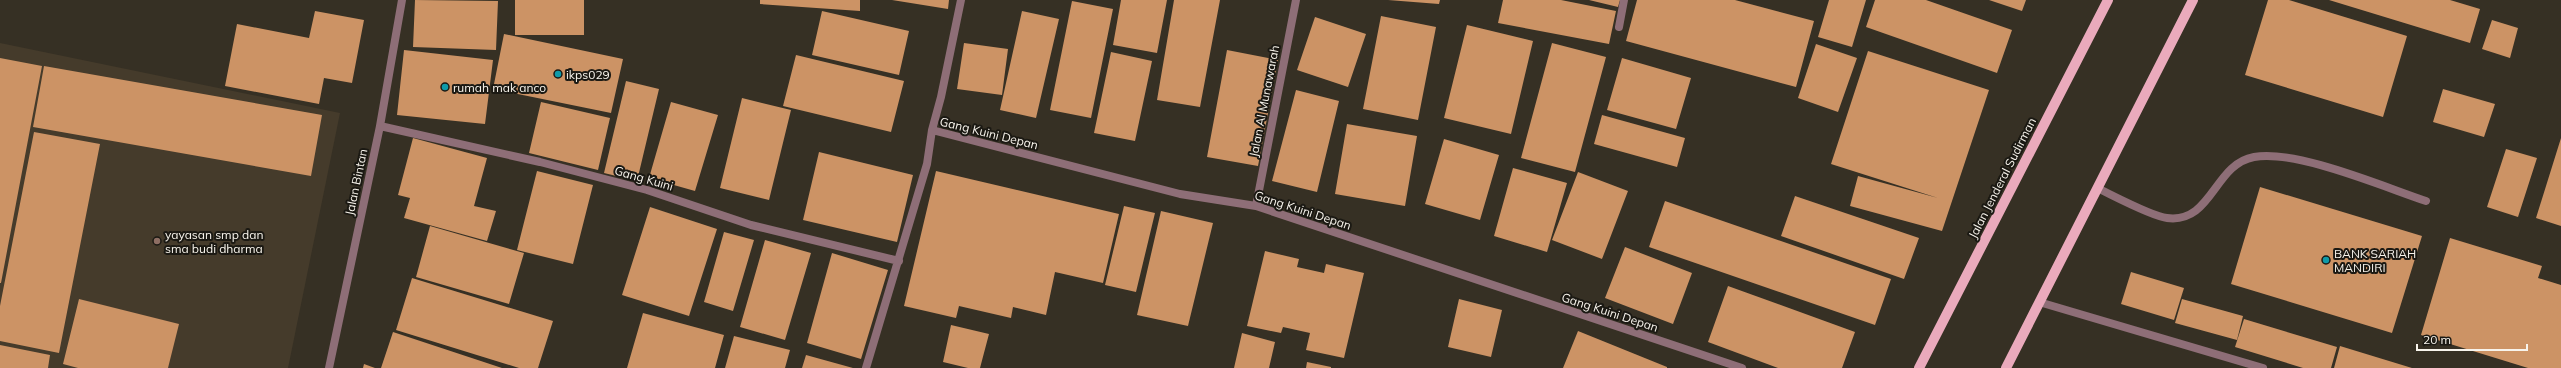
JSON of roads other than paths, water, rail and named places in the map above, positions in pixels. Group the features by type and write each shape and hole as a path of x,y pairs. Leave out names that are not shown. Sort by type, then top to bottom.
{"main road":[{"name":"Jalan Jenderal Sudirman","path":"1918,368 2108,0"},
{"path":"2009,367 2039,302 2193,0"}],"street":[{"name":"Jalan Bintan","path":"329,368 380,126 402,0"},
{"path":"932,130 941,97 960,0"},
{"name":"Jalan Al Munawarah","path":"1256,206 1296,0"},
{"path":"1619,27 1624,0"},
{"name":"Gang Kuini","path":"380,126 547,164 647,190 751,225 899,261"},
{"name":"Gang Kuini Depan","path":"866,368 927,164 932,130 1180,194 1256,206 1742,368"},
{"path":"2097,188 2166,218 2187,217 2204,204 2232,167 2253,156 2295,158 2426,201"},
{"path":"2039,302 2263,368"}],"place":[{"name":"ikps029","path":"558,74"},
{"name":"rumah mak anco","path":"445,87"},
{"name":"yayasan smp dan sma budi dharma","path":"157,241"},
{"name":"BANK SARIAH MANDIRI","path":"2326,260"}]}
